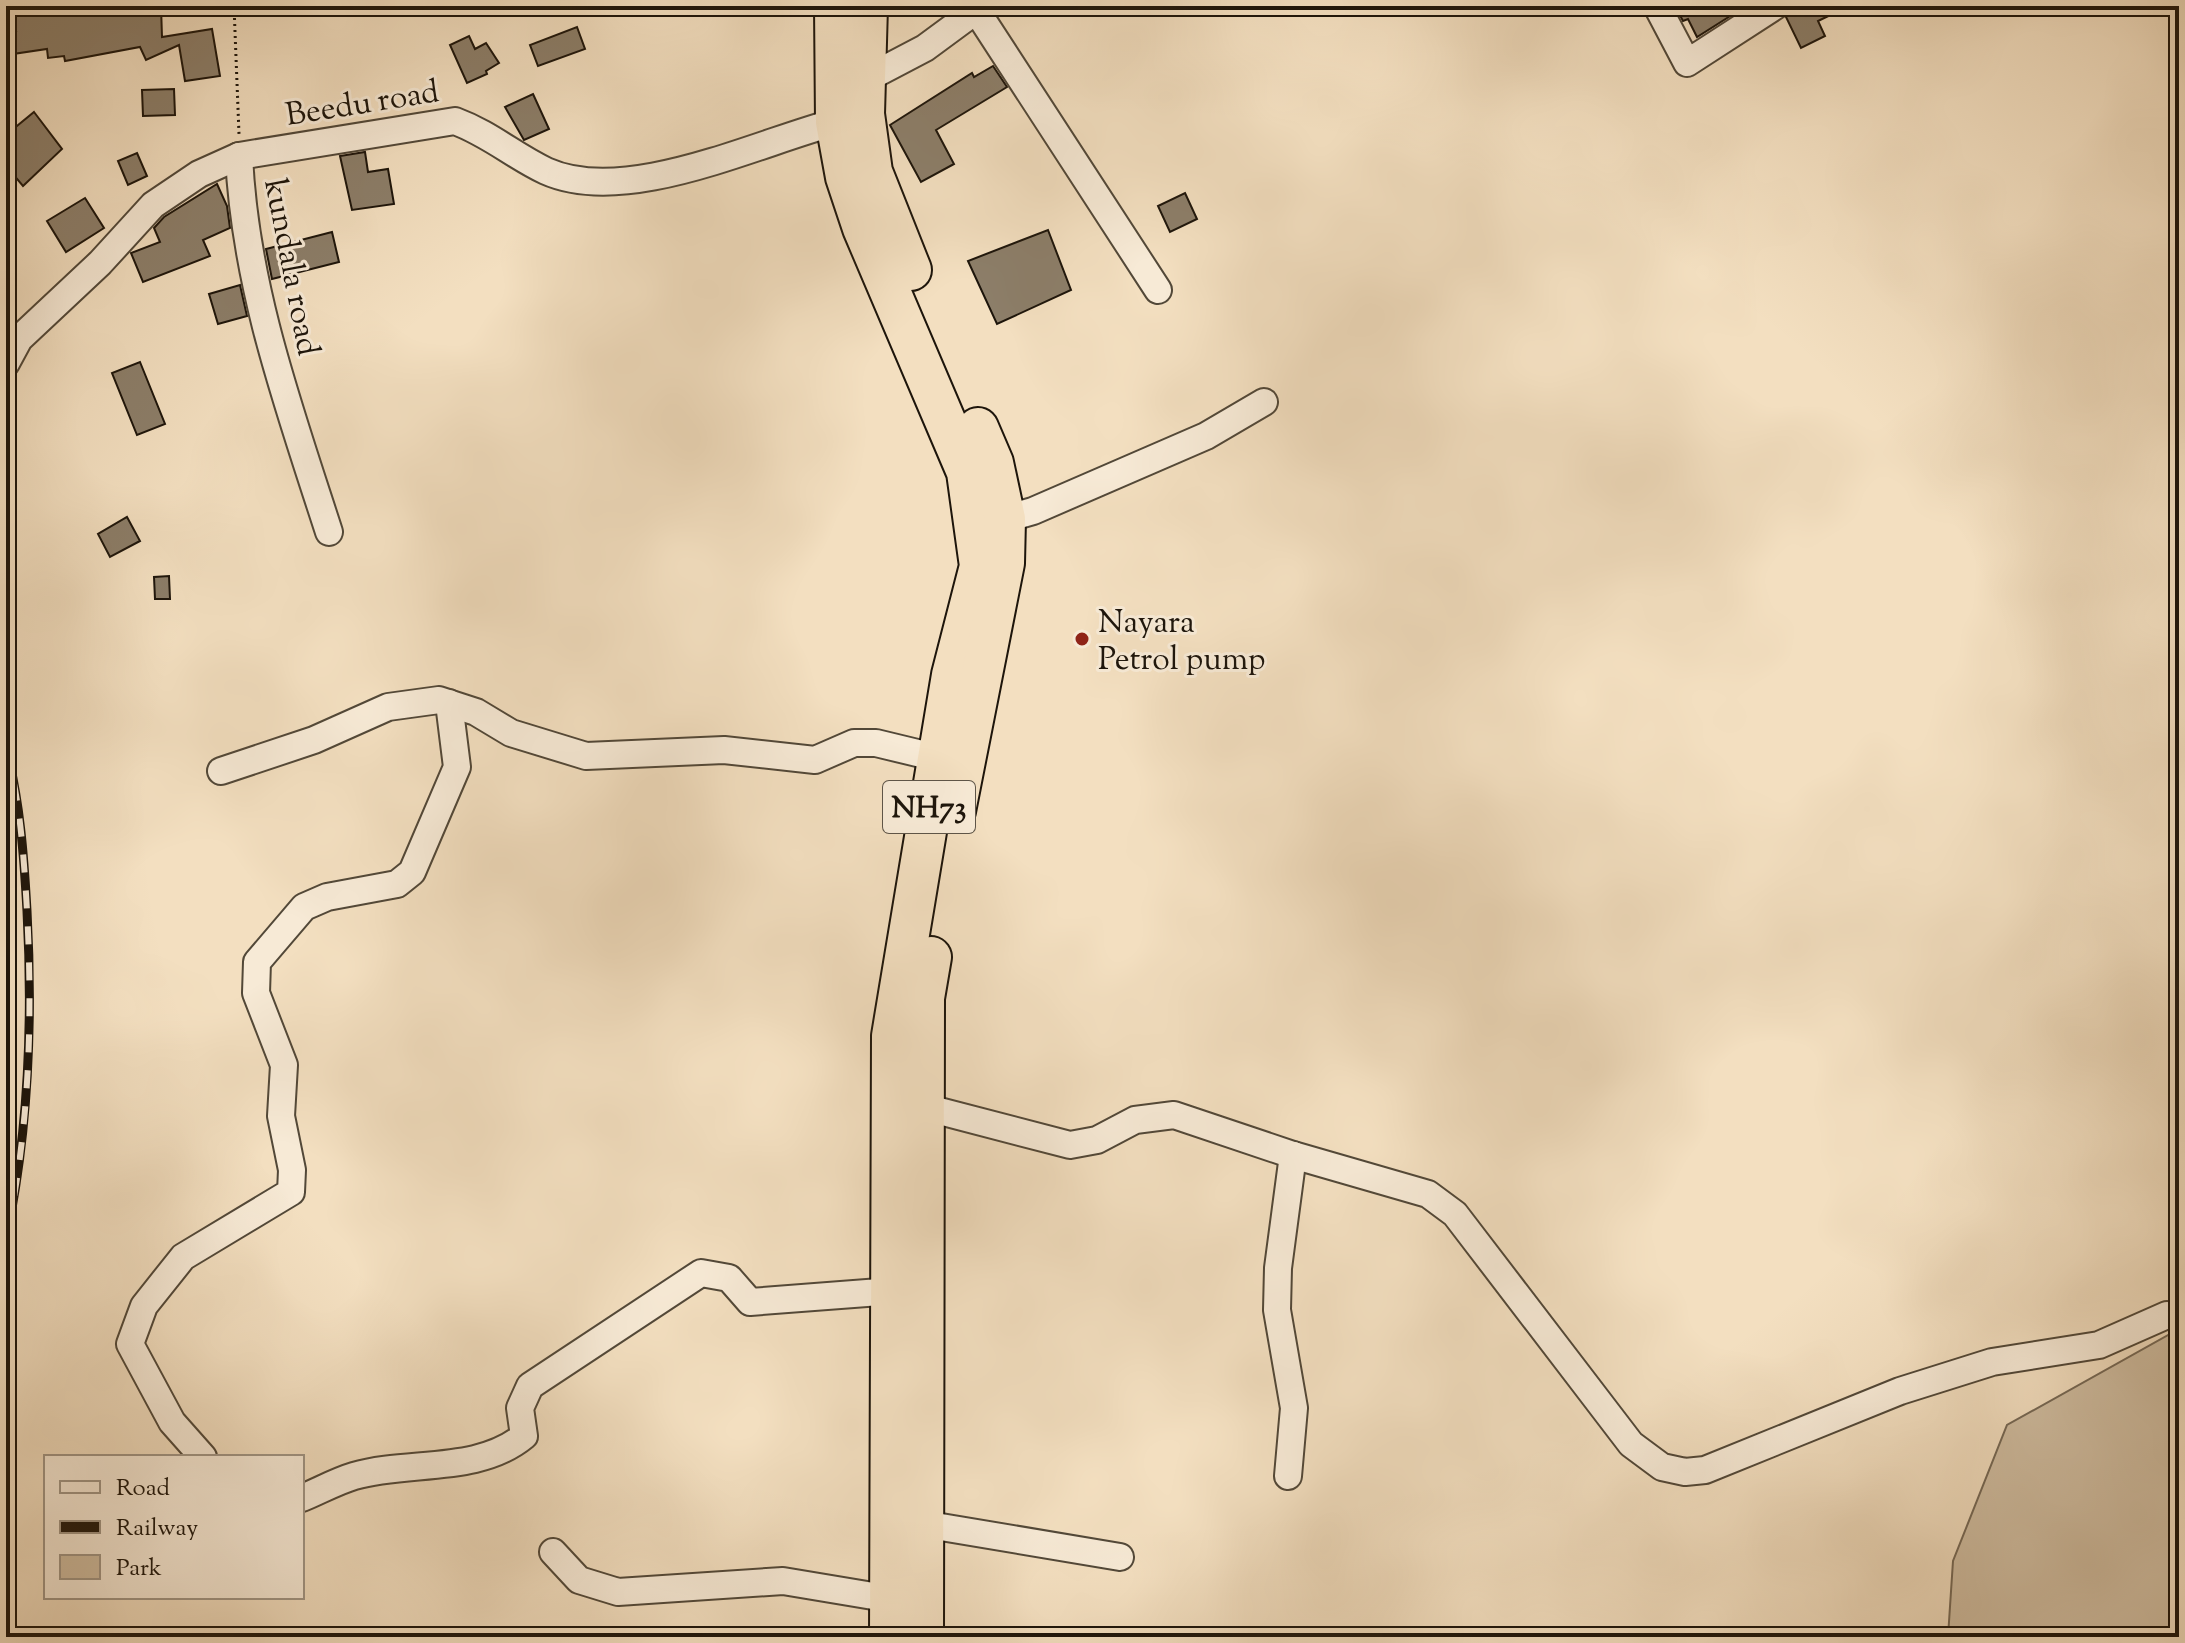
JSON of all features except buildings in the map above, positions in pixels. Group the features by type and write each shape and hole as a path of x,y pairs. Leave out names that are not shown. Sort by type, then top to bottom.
{"highway":[{"name":"NH73","path":"835,6 836,122 846,177 863,228 967,472 980,566 952,675 892,1036 890,1618"},
{"name":"NH73","path":"867,6 864,114 872,172 993,463 1005,519 1004,563 949,842 924,998 923,1637"}],"street":[{"path":"1657,6 1687,63 1775,6"},
{"path":"864,80 925,48 979,8 1158,290"},
{"name":"Beedu road","path":"6,363 19,339 100,263 153,205 199,174 239,156 455,121 486,132 546,171 577,180 617,182 758,150 790,134 836,122"},
{"name":"kundala road","path":"239,156 241,199 266,338 329,532"},
{"path":"1005,519 1033,511 1206,436 1264,402"},
{"path":"221,771 314,740 388,707 439,700 476,712 511,733 561,751 586,756 724,750 815,760 854,743 876,743 938,758"},
{"path":"201,1455 172,1422 130,1344 144,1306 183,1257 291,1192 292,1170 281,1116 284,1065 256,993 257,962 304,907 327,897 397,884 412,872 457,767 449,703"},
{"path":"924,1107 1070,1145 1097,1140 1135,1120 1174,1115 1293,1155 1428,1194 1455,1214 1631,1444 1662,1467 1685,1472 1705,1470 1739,1458 1900,1391 1992,1362 2099,1345 2167,1315"},
{"path":"1288,1476 1294,1408 1281,1350 1278,1296 1293,1155"},
{"path":"304,1497 355,1475 435,1465 506,1450 524,1436 520,1408 530,1386 701,1273 729,1278 750,1302 893,1291"},
{"path":"923,1524 1120,1557"},
{"path":"553,1552 579,1580 618,1592 783,1581 890,1618"}],"path":[{"name":"kundala road","path":"234,6 239,156"}],"green space":[{"path":"2179,1329 2179,1637 1948,1637 1953,1561 2007,1425"}],"railway":[{"path":"6,748 23,849 29,994 24,1117 6,1239"}],"place":[{"name":"Nayara Petrol pump","path":"1082,639"}]}
